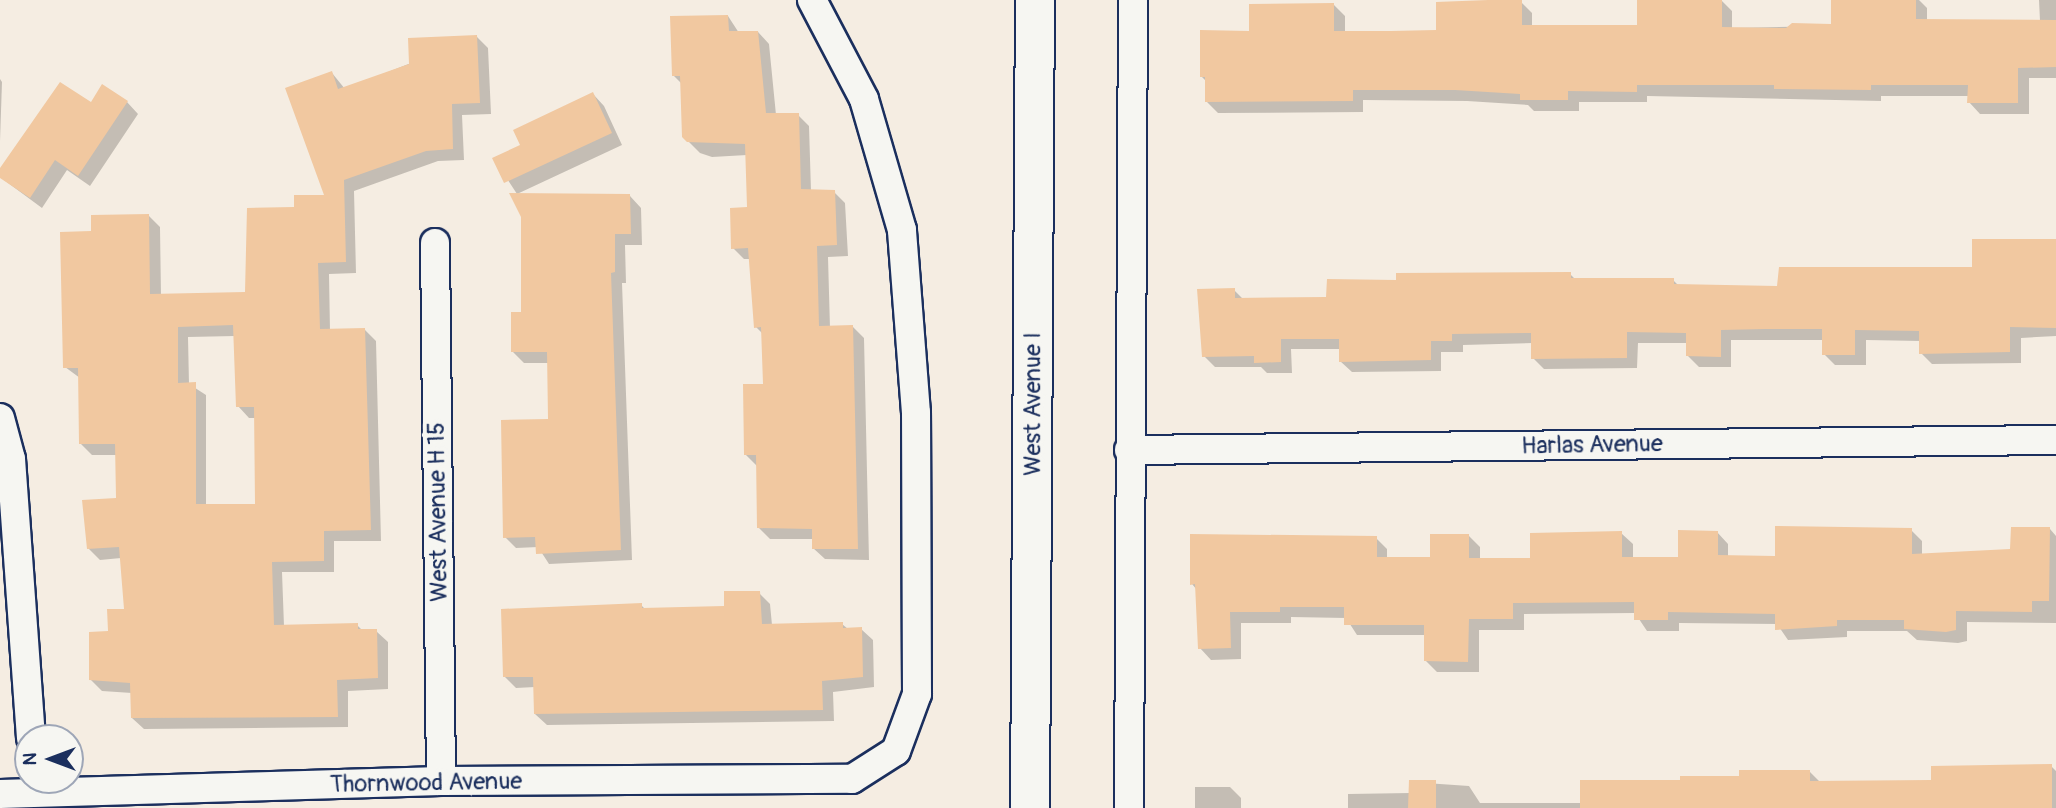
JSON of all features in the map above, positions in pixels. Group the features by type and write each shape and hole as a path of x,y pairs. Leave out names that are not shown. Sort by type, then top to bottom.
{"main road":[{"name":"West Avenue I","path":"1030,808 1035,0"}],"street":[{"name":"Thornwood Avenue","path":"84,786 852,779 896,751 917,694 916,414 901,230 864,99 813,0"},
{"path":"1129,808 1133,0"},
{"name":"West Avenue H 15","path":"435,243 441,781"},
{"path":"0,418 12,458 30,724"},
{"name":"Harlas Avenue","path":"1129,450 2056,440"}],"building":[{"path":"1522,0 1522,25 1637,25 1637,0 1722,0 1722,27 1786,28 1792,23 1831,24 1831,0 1916,0 1916,19 2056,20 2056,67 2018,68 2018,103 1967,103 1968,85 1871,85 1871,90 1774,89 1774,85 1637,85 1637,92 1568,91 1568,100 1520,100 1520,94 1455,90 1353,90 1353,101 1205,102 1205,77 1200,77 1200,30 1249,31 1249,4 1334,3 1334,31 1391,31 1436,30 1436,2"},
{"path":"728,15 729,31 758,31 766,113 799,113 801,189 835,190 837,245 817,246 819,326 853,325 858,549 812,549 812,529 757,528 756,455 744,455 743,384 763,384 761,327 754,328 748,248 731,249 730,208 747,207 745,144 687,142 682,137 680,76 672,76 670,16"},
{"path":"477,35 480,103 452,104 453,149 426,151 344,180 346,262 318,263 320,329 365,328 371,530 324,531 324,561 272,562 274,625 358,623 358,629 377,629 378,678 337,680 338,717 131,718 130,683 89,680 89,632 108,631 107,609 124,609 119,547 87,549 82,500 116,498 115,444 79,444 78,368 63,368 60,232 91,231 91,215 149,214 150,294 245,292 247,208 294,207 294,195 324,195 285,88 332,71 338,89 409,64 408,38","holes":["233,325 236,407 254,407 255,504 196,504 196,382 178,383 178,327"]},
{"path":"60,82 91,102 102,84 128,101 78,176 55,160 30,198 0,178 0,168"},
{"path":"593,92 612,133 504,183 492,158 520,145 513,130"},
{"path":"509,193 630,194 631,234 615,234 615,272 611,273 621,550 536,554 535,537 503,538 501,420 548,419 547,352 511,352 511,312 521,312 521,217"},
{"path":"1972,239 2056,239 2056,328 2010,327 2010,352 1919,354 1919,331 1855,330 1855,355 1822,355 1822,329 1765,329 1721,330 1721,357 1686,356 1686,333 1627,332 1627,358 1531,359 1531,333 1452,334 1452,341 1431,341 1431,360 1339,362 1339,339 1281,339 1281,362 1254,363 1254,356 1202,357 1197,289 1235,288 1235,298 1326,297 1327,279 1396,280 1396,273 1571,272 1571,278 1674,278 1674,284 1777,286 1779,267 1972,267"},
{"path":"1775,526 1912,528 1912,554 2010,549 2011,527 2050,527 2049,601 2032,601 2032,612 1956,611 1956,630 1946,632 1904,629 1904,620 1837,620 1837,626 1775,630 1775,614 1668,612 1668,620 1634,620 1634,602 1513,603 1513,619 1469,619 1468,662 1424,661 1424,625 1344,625 1344,607 1280,607 1280,612 1230,612 1231,648 1198,649 1195,584 1190,585 1190,534 1377,536 1377,557 1430,557 1430,534 1469,534 1469,558 1530,558 1530,533 1622,531 1622,557 1678,557 1678,530 1718,531 1718,555 1775,556"},
{"path":"724,591 760,591 762,624 843,622 843,628 862,627 863,677 822,681 823,710 534,714 533,677 503,677 501,609 642,603 642,608 724,606"},
{"path":"2052,764 2052,808 1580,808 1580,780 1680,780 1680,776 1739,776 1739,770 1810,770 1810,781 1931,780 1931,766"},
{"path":"1409,780 1436,780 1436,808 1408,808"}]}
